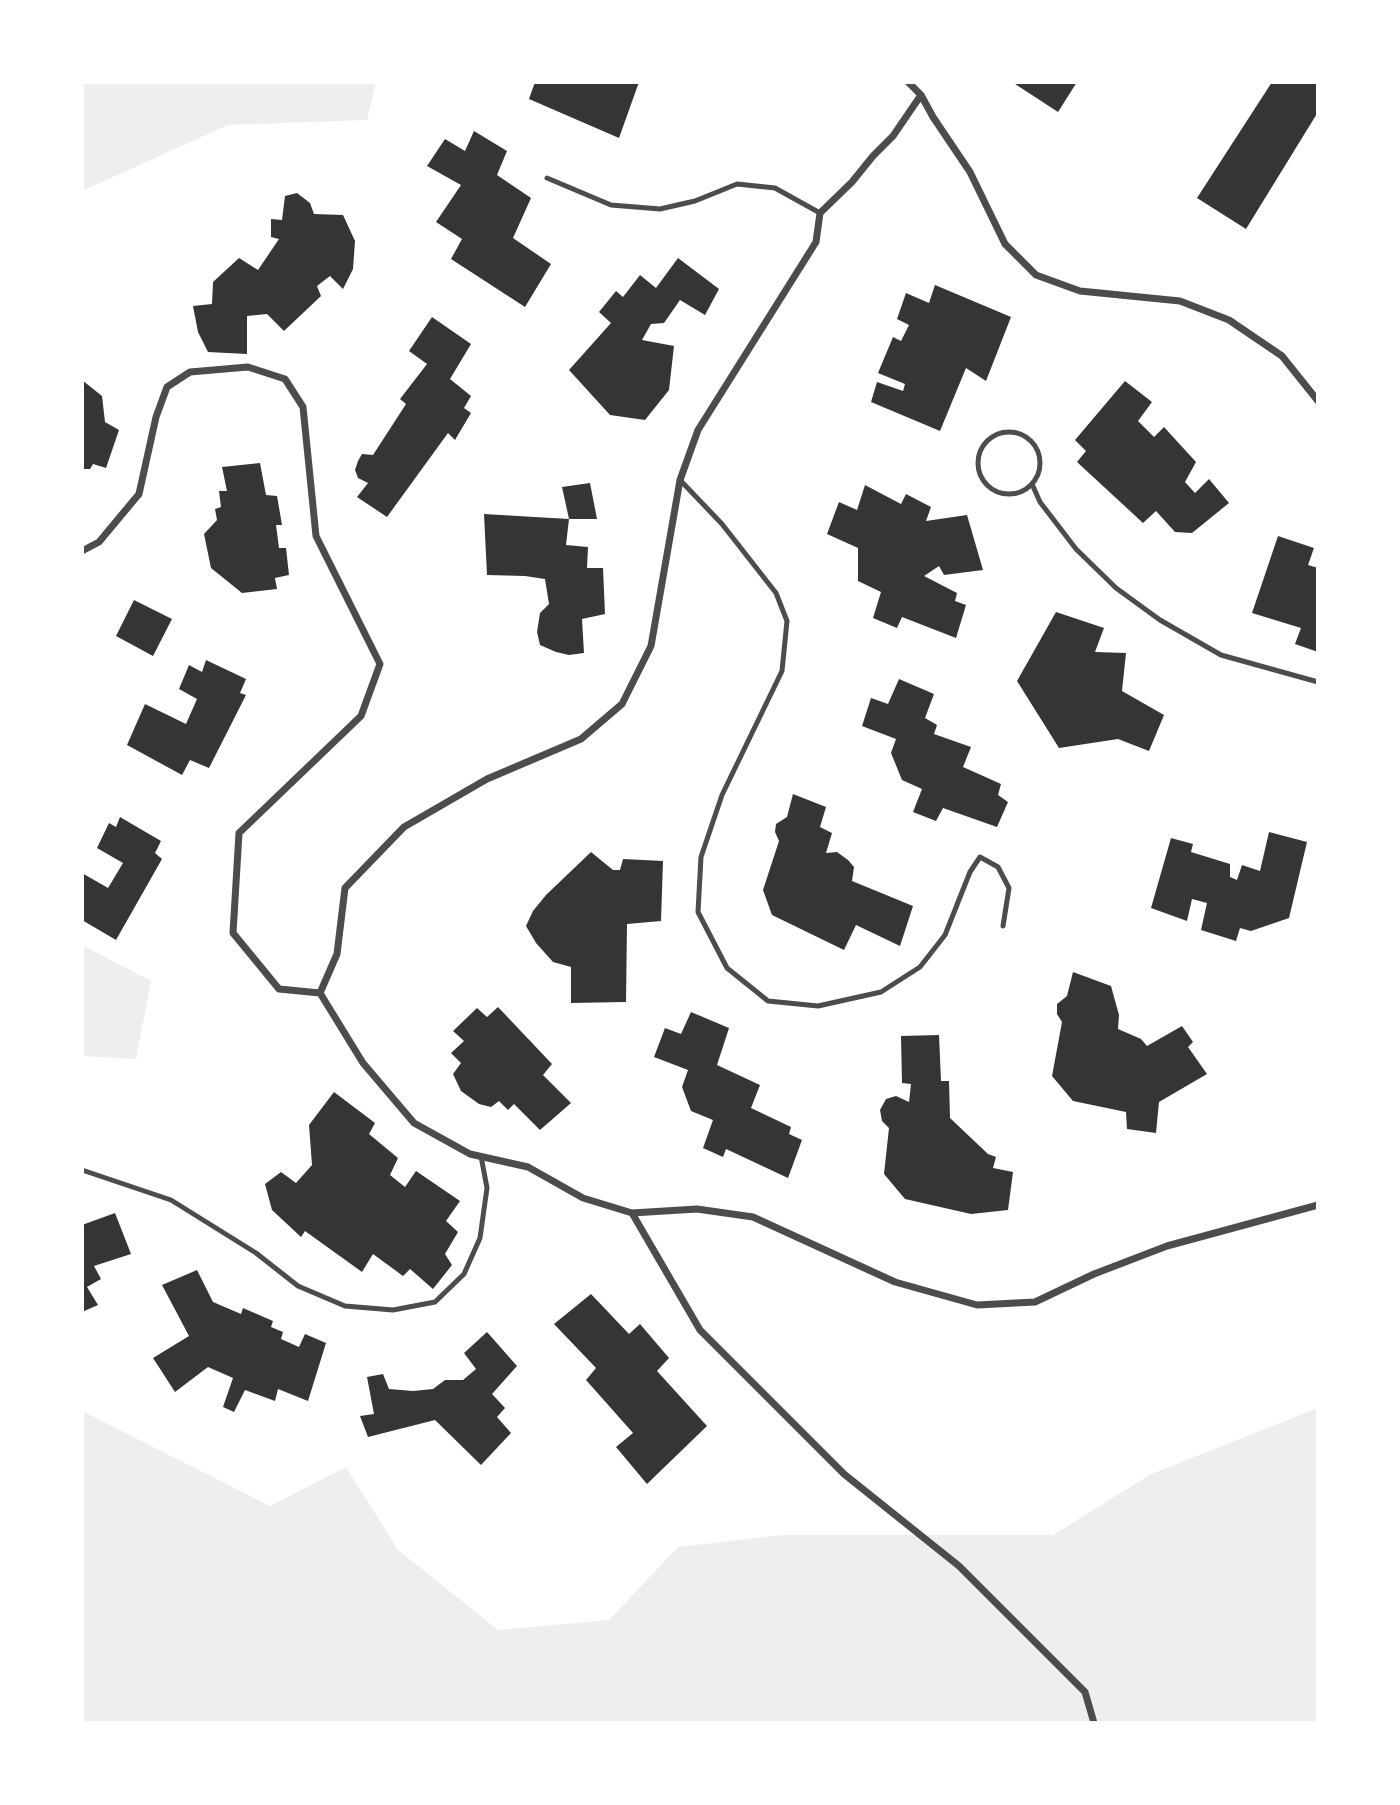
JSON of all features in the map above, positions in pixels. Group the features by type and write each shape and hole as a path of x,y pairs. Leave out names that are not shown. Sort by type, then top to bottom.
{"street":[{"path":"908,82 921,95 970,172 1004,244 1036,275 1080,291 1180,302 1229,320 1282,356 1318,401"},
{"path":"320,993 337,954 345,888 404,827 487,779 581,739 622,704 651,646 680,480 698,430 816,242 820,213 893,136 921,95"},
{"path":"82,551 99,542 138,494 156,417 167,387 190,372 248,367 285,379 303,407 316,536 380,664 361,716 239,833 233,933 279,989 320,993"},
{"path":"320,993 363,1063 414,1123 470,1154 528,1167 583,1198 632,1213 697,1209 752,1217 895,1282 977,1305 1035,1302 1094,1274 1167,1245 1318,1205"},
{"path":"632,1213 699,1330 844,1474 959,1566 1085,1692 1094,1723"}],"lane":[{"path":"547,178 611,205 660,209 695,201 737,184 775,188 820,213"},
{"path":"1032,484 1023,490 1004,494 986,484 978,466 978,456 989,439 998,434 1019,433 1035,446 1040,466 1032,484 1040,502 1076,549 1115,588 1160,620 1221,655 1318,682"},
{"path":"680,480 722,524 776,593 787,621 782,671 722,794 701,857 698,912 727,968 768,1001 818,1006 881,992 920,967 945,934 970,872 980,857 998,867 1009,888 1003,926"},
{"path":"82,1170 171,1199 256,1254 298,1286 345,1306 393,1310 435,1302 464,1274 480,1238 487,1188 481,1156"}],"shaded area":[{"path":"82,82 376,82 367,120 228,125 82,191"},
{"path":"82,945 151,981 136,1059 82,1056"},
{"path":"1318,1408 1318,1723 82,1723 82,1411 270,1506 346,1467 398,1550 498,1630 609,1620 678,1547 783,1535 1053,1535 1151,1474"}],"building":[{"path":"535,82 639,82 619,138 529,99"},
{"path":"1012,82 1077,82 1058,112"},
{"path":"1272,82 1318,82 1318,112 1246,229 1197,198"},
{"path":"474,131 507,151 497,175 531,198 513,238 551,264 525,307 451,259 462,239 436,222 461,185 427,166 445,139 465,151"},
{"path":"297,193 310,203 314,214 343,215 355,241 353,269 343,289 330,276 317,286 321,296 284,331 267,314 247,316 247,354 208,352 198,332 193,306 212,304 213,282 239,258 258,270 279,239 271,237 271,219 282,220 285,196"},
{"path":"678,258 719,289 705,315 680,300 664,323 651,324 642,340 674,346 669,390 645,420 610,415 569,370 611,323 599,312 616,291 623,297 640,275 656,288"},
{"path":"935,285 1011,317 986,381 966,368 940,431 871,402 877,382 903,391 905,384 878,373 893,337 901,341 909,325 897,319 906,293 929,303"},
{"path":"432,317 471,344 450,379 471,396 464,408 471,413 455,440 448,433 387,517 357,497 368,483 358,478 355,470 362,454 373,455 406,404 400,399 427,364 409,351"},
{"path":"82,380 102,396 105,422 119,430 106,468 93,464 90,469 82,469"},
{"path":"1125,381 1152,402 1138,421 1154,437 1164,427 1196,462 1185,482 1195,493 1209,479 1229,503 1192,533 1175,532 1156,511 1143,523 1077,462 1086,451 1075,440"},
{"path":"260,463 266,495 277,496 282,525 276,525 279,548 286,548 289,575 275,578 277,589 242,593 211,568 204,534 217,520 215,509 221,507 219,491 227,491 222,467"},
{"path":"590,483 597,519 569,519 562,487"},
{"path":"865,485 901,504 906,494 931,507 926,521 967,515 983,570 944,575 939,566 924,576 957,593 955,601 966,605 956,638 902,617 897,628 873,618 881,592 858,581 858,548 827,534 839,502 857,510"},
{"path":"484,514 569,519 566,545 588,547 587,568 603,568 605,614 582,619 584,653 569,655 540,645 537,632 540,613 549,604 545,579 487,575"},
{"path":"1278,536 1314,548 1308,565 1318,568 1318,652 1295,644 1301,628 1252,613"},
{"path":"134,600 172,619 153,656 116,636"},
{"path":"1056,612 1104,628 1095,652 1126,653 1122,691 1164,715 1149,751 1118,739 1059,748 1017,681"},
{"path":"206,660 246,679 240,693 246,695 209,768 190,760 182,775 127,745 145,704 186,724 197,699 179,689 189,665 202,672"},
{"path":"899,679 934,694 925,718 937,725 934,734 971,747 963,767 1001,784 998,795 1008,802 997,827 943,808 936,821 913,812 922,789 902,780 891,753 896,739 862,726 871,698 888,704"},
{"path":"793,794 826,807 820,827 832,833 826,853 837,852 848,860 854,867 852,881 913,906 900,946 856,925 844,950 772,915 763,890 779,841 775,832 776,824 787,817"},
{"path":"120,817 161,841 155,853 162,859 116,940 82,920 82,873 108,888 123,863 97,848 109,823 116,827"},
{"path":"1269,832 1307,842 1289,918 1251,931 1240,928 1236,941 1201,930 1207,903 1192,899 1187,921 1151,908 1171,838 1193,844 1191,852 1230,864 1230,877 1237,880 1242,865 1260,871"},
{"path":"591,852 613,870 620,870 623,859 663,861 661,921 627,924 626,1002 571,1003 571,967 553,962 536,943 526,926 533,911 546,895"},
{"path":"1073,972 1111,986 1119,1015 1118,1029 1141,1039 1147,1046 1182,1026 1193,1042 1188,1047 1207,1074 1159,1102 1156,1133 1127,1129 1126,1112 1073,1101 1052,1076 1062,1022 1057,1014 1057,1004 1067,996"},
{"path":"498,1007 552,1064 543,1075 571,1103 540,1130 514,1104 508,1110 499,1101 491,1107 479,1104 461,1091 453,1074 461,1063 451,1053 464,1041 453,1031 477,1008 487,1017"},
{"path":"691,1012 729,1028 717,1065 760,1085 751,1108 791,1127 789,1134 802,1140 788,1178 726,1149 723,1157 703,1148 713,1120 691,1111 682,1087 688,1070 654,1057 665,1028 681,1034"},
{"path":"939,1035 941,1081 949,1081 950,1118 988,1154 996,1157 993,1168 1013,1172 1008,1210 971,1214 905,1199 884,1174 889,1128 882,1121 880,1110 886,1099 896,1096 909,1102 911,1084 902,1083 901,1036"},
{"path":"334,1092 375,1123 369,1134 398,1158 390,1175 405,1187 416,1171 460,1201 446,1221 458,1232 445,1254 452,1265 433,1289 410,1269 403,1276 373,1254 362,1272 305,1231 301,1237 272,1210 265,1184 281,1172 296,1183 312,1165 309,1125"},
{"path":"115,1213 131,1254 94,1266 101,1279 87,1287 98,1305 82,1312 82,1225"},
{"path":"197,1270 213,1302 241,1314 243,1308 273,1321 271,1327 283,1332 281,1339 299,1347 305,1334 326,1343 308,1401 278,1389 275,1401 245,1390 234,1412 223,1407 233,1378 208,1367 175,1392 153,1358 189,1336 162,1285"},
{"path":"591,1294 629,1334 640,1324 669,1358 657,1371 707,1426 647,1484 616,1447 633,1433 586,1380 596,1368 554,1324"},
{"path":"487,1332 517,1366 492,1394 505,1408 497,1417 511,1433 481,1465 435,1420 368,1437 360,1416 374,1414 367,1377 383,1374 389,1389 413,1391 433,1389 445,1380 463,1380 476,1369 464,1353"}]}
